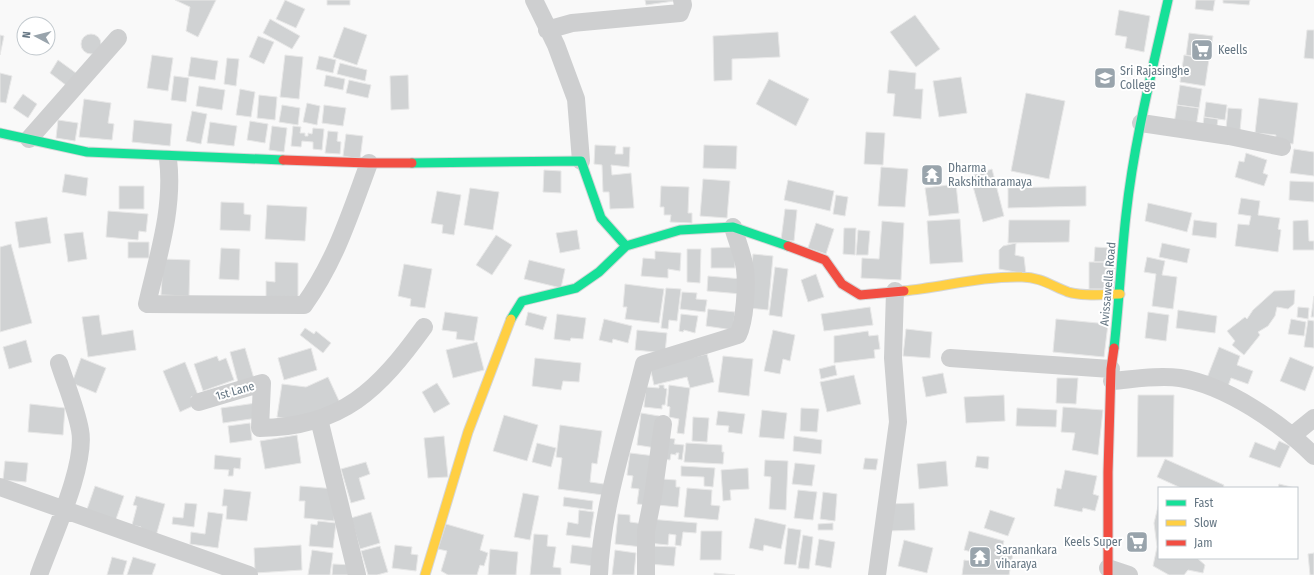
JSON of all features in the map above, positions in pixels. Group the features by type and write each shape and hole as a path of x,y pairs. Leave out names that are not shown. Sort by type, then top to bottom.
{"street":[{"path":"534,0 556,46 576,98 581,162 601,218 626,246"},
{"path":"548,30 572,23 680,13 683,5 682,0"},
{"name":"Avissawella Road","path":"1108,571 1108,472 1112,375 1126,214 1141,123 1168,0"},
{"path":"29,139 118,38"},
{"path":"1141,123 1229,136 1282,147"},
{"path":"0,133 87,152 369,163 581,162"},
{"path":"168,159 170,178 169,198 164,232 147,304 304,305 328,269 344,231 369,163"},
{"path":"425,575 468,432 512,317 522,301 576,288 600,272 626,246 680,230 733,227 769,238 825,260 842,284 860,295 965,281 1022,277 1042,279 1069,292 1080,294 1120,294"},
{"path":"599,575 600,558 611,491 644,364 738,335 741,329 745,269 733,227"},
{"path":"877,575 898,422 893,358 895,291"},
{"name":"1st Lane","path":"199,402 262,383 260,428 283,427 319,418 338,411 374,387 398,362 424,327"},
{"path":"950,358 1112,375 1180,378 1203,383 1243,402 1293,435 1314,456"},
{"path":"39,575 76,474 81,452 80,431 59,363"},
{"path":"319,418 357,575"},
{"path":"1293,435 1314,418"},
{"path":"646,575 646,531 653,496 663,424"},
{"path":"0,487 249,575"},
{"path":"1108,571 1129,575"}],"building":[{"path":"175,0 216,0 198,37 186,31 190,7"},
{"path":"285,0 305,9 296,28 276,19"},
{"path":"327,0 350,0 350,5 327,5"},
{"path":"645,0 674,0 674,1 646,5"},
{"path":"1196,0 1215,0 1213,11 1195,9"},
{"path":"1223,0 1250,0 1249,5 1223,3"},
{"path":"1119,10 1150,16 1144,52 1125,48 1127,37 1115,35"},
{"path":"915,15 940,49 916,67 890,32"},
{"path":"270,19 300,36 292,49 263,33"},
{"path":"344,27 367,35 357,65 333,57"},
{"path":"1307,30 1314,30 1314,59 1304,58"},
{"path":"778,32 780,57 732,59 732,80 714,81 713,36"},
{"path":"1189,33 1213,36 1209,59 1186,55"},
{"path":"87,34 95,34 101,40 101,48 95,54 87,54 81,48 81,40"},
{"path":"0,35 4,36 0,55"},
{"path":"258,36 274,42 264,64 249,57"},
{"path":"152,55 173,58 168,91 147,88"},
{"path":"285,55 303,57 299,99 280,97"},
{"path":"1184,55 1209,59 1205,86 1180,82"},
{"path":"319,56 336,60 333,73 316,69"},
{"path":"191,57 218,61 215,80 188,76"},
{"path":"227,58 239,59 236,86 224,84"},
{"path":"58,60 80,76 71,89 50,73"},
{"path":"340,63 367,70 365,81 337,74"},
{"path":"889,70 916,73 915,89 923,89 921,119 893,116 895,94 887,93"},
{"path":"0,73 12,76 6,103 0,102"},
{"path":"326,75 345,79 343,90 324,86"},
{"path":"408,75 409,109 391,110 390,76"},
{"path":"174,76 189,78 186,102 171,100"},
{"path":"961,77 967,113 939,117 933,81"},
{"path":"769,79 809,99 796,126 756,104"},
{"path":"349,80 371,85 368,98 346,93"},
{"path":"1180,85 1202,89 1199,108 1177,105"},
{"path":"199,86 225,90 222,110 196,106"},
{"path":"240,89 255,92 251,117 236,115"},
{"path":"1026,93 1065,101 1049,179 1011,171"},
{"path":"23,94 37,104 28,118 13,108"},
{"path":"259,95 277,97 275,120 257,118"},
{"path":"1259,98 1298,103 1293,144 1275,142 1276,135 1255,133"},
{"path":"84,99 111,103 108,123 114,124 112,140 79,137"},
{"path":"1206,102 1227,105 1225,120 1204,117"},
{"path":"307,103 320,106 317,125 303,122"},
{"path":"282,105 300,108 298,125 279,122"},
{"path":"324,105 346,108 343,126 322,123"},
{"path":"1177,105 1199,108 1196,127 1174,124"},
{"path":"1228,108 1242,109 1240,131 1226,129"},
{"path":"192,111 207,114 201,144 186,141"},
{"path":"1204,117 1218,119 1216,133 1202,131"},
{"path":"58,120 78,123 75,141 56,138"},
{"path":"134,120 172,124 170,146 132,142"},
{"path":"250,121 268,124 265,143 247,140"},
{"path":"210,122 237,126 234,146 207,143"},
{"path":"272,126 287,128 284,152 269,150"},
{"path":"293,126 301,127 300,133 305,133 305,136 308,136 308,133 312,134 313,128 324,129 322,150 313,149 313,142 302,141 301,147 291,146"},
{"path":"328,131 338,132 337,141 341,142 340,154 325,153"},
{"path":"866,132 885,133 883,165 864,164"},
{"path":"346,134 363,136 360,159 343,156"},
{"path":"595,145 616,146 615,154 623,154 623,147 630,147 629,167 611,165 612,175 631,173 634,208 610,209 609,192 603,192 602,165 594,164"},
{"path":"704,145 737,146 736,169 703,168"},
{"path":"1294,149 1314,152 1314,176 1290,173"},
{"path":"1246,153 1267,160 1263,173 1268,175 1264,186 1235,177 1239,161 1244,162"},
{"path":"881,167 908,169 905,207 878,206"},
{"path":"992,169 1004,216 983,222 970,176"},
{"path":"544,170 561,171 561,193 543,192"},
{"path":"65,174 88,178 86,196 62,192"},
{"path":"703,179 730,181 727,218 700,216"},
{"path":"788,180 834,191 830,211 784,200"},
{"path":"1290,181 1314,182 1314,202 1289,200"},
{"path":"956,184 959,213 929,216 925,188"},
{"path":"119,186 144,186 144,209 119,209"},
{"path":"661,186 689,187 688,213 692,213 692,223 670,222 671,215 664,215 664,207 660,207"},
{"path":"1086,186 1086,206 1008,208 1008,188"},
{"path":"470,188 499,192 493,230 464,225"},
{"path":"437,191 461,195 454,235 442,233 443,225 431,223"},
{"path":"836,195 848,197 845,216 833,214"},
{"path":"1241,198 1260,201 1258,215 1280,218 1278,229 1281,230 1278,252 1235,246 1238,224 1249,225 1251,216 1238,214"},
{"path":"221,202 244,203 244,214 251,215 250,231 220,230"},
{"path":"1148,203 1192,213 1187,232 1145,221"},
{"path":"267,205 307,207 305,241 265,239"},
{"path":"785,209 797,210 794,241 781,240"},
{"path":"108,211 148,214 146,232 139,231 138,240 106,237"},
{"path":"47,217 51,243 19,248 15,222"},
{"path":"960,219 963,262 930,264 927,221"},
{"path":"1009,220 1070,220 1069,242 1008,243"},
{"path":"1194,220 1217,223 1216,238 1192,235"},
{"path":"1308,220 1309,241 1314,241 1314,250 1293,250 1293,221"},
{"path":"882,221 904,223 901,280 861,278 862,258 879,259"},
{"path":"816,223 834,229 826,254 808,248"},
{"path":"844,228 856,228 855,255 843,254"},
{"path":"577,230 580,249 560,253 556,233"},
{"path":"858,230 870,231 868,255 856,255"},
{"path":"83,232 87,259 68,262 64,234"},
{"path":"496,235 512,245 492,275 476,265"},
{"path":"128,242 149,242 149,258 128,258"},
{"path":"1016,243 1015,255 1024,257 1026,274 999,269 999,250 1003,246"},
{"path":"1162,243 1190,249 1187,263 1159,257"},
{"path":"11,244 32,323 0,332 0,247"},
{"path":"735,247 735,268 711,268 711,248"},
{"path":"1095,247 1111,248 1111,262 1094,262"},
{"path":"221,248 240,249 239,280 219,279"},
{"path":"687,249 701,249 700,283 687,282"},
{"path":"655,251 681,253 680,271 668,269 668,278 641,276 643,258 655,259"},
{"path":"753,254 773,256 768,310 748,308"},
{"path":"1147,257 1165,261 1162,275 1177,277 1173,309 1152,306 1156,274 1144,272"},
{"path":"163,259 190,260 189,296 161,295"},
{"path":"529,260 565,269 561,288 524,279"},
{"path":"275,262 298,263 298,302 266,302 266,281 275,282"},
{"path":"1089,262 1115,262 1115,289 1089,289"},
{"path":"404,264 432,269 425,308 410,306 411,299 398,296"},
{"path":"775,267 788,269 782,317 769,315"},
{"path":"816,274 824,297 808,302 801,280"},
{"path":"708,276 742,279 741,294 707,291"},
{"path":"625,284 664,289 659,323 625,319 627,307 623,307"},
{"path":"666,288 681,289 677,321 669,320 668,329 661,328"},
{"path":"1295,290 1294,304 1288,309 1277,307 1275,316 1268,326 1258,332 1260,335 1244,355 1232,345 1235,341 1227,331 1245,317 1247,319 1253,310 1274,291"},
{"path":"682,292 697,293 696,299 707,300 705,312 680,309"},
{"path":"1314,296 1314,317 1311,317"},
{"path":"870,307 873,325 824,331 821,314"},
{"path":"1298,307 1309,308 1308,319 1297,317"},
{"path":"708,309 735,312 733,330 706,326"},
{"path":"1178,310 1217,316 1215,333 1176,328"},
{"path":"445,312 478,317 474,341 456,339 457,332 442,330"},
{"path":"528,312 547,317 543,330 525,325"},
{"path":"1148,312 1169,315 1166,341 1145,338"},
{"path":"557,314 586,318 583,339 571,338 570,341 554,339"},
{"path":"681,314 698,316 695,333 684,330 683,332 679,331"},
{"path":"99,315 102,335 133,330 136,350 88,357 82,317"},
{"path":"604,319 632,326 628,343 613,339 612,343 599,340"},
{"path":"1056,319 1108,324 1104,357 1053,352"},
{"path":"1291,319 1306,322 1304,336 1288,334"},
{"path":"1308,320 1314,321 1314,348 1304,347"},
{"path":"305,328 314,334 316,331 331,343 323,353 300,335"},
{"path":"906,329 932,332 930,358 903,356"},
{"path":"637,330 667,333 665,353 635,350"},
{"path":"773,330 795,335 790,361 783,359 780,374 764,371"},
{"path":"868,331 869,336 878,335 880,349 874,350 875,358 834,363 834,336"},
{"path":"26,340 32,362 9,369 3,347"},
{"path":"477,342 484,370 453,378 446,350"},
{"path":"1219,347 1240,356 1237,365 1253,371 1248,384 1231,378 1228,386 1207,378"},
{"path":"245,348 255,382 239,386 230,352"},
{"path":"311,348 317,370 284,380 278,358"},
{"path":"707,354 714,382 690,388 687,377 654,385 650,367"},
{"path":"217,356 219,361 226,358 234,380 203,391 194,364"},
{"path":"723,356 753,359 749,396 718,392"},
{"path":"1290,357 1314,367 1305,391 1280,381"},
{"path":"81,358 106,368 96,393 72,383"},
{"path":"535,358 581,363 579,382 563,381 561,390 532,386"},
{"path":"185,362 198,395 191,397 195,405 180,412 163,371"},
{"path":"835,365 837,375 821,379 819,369"},
{"path":"943,373 947,393 926,397 922,377"},
{"path":"854,375 861,404 827,412 820,382"},
{"path":"328,377 340,403 302,421 277,417 282,384 306,387"},
{"path":"1057,378 1078,378 1076,404 1056,403"},
{"path":"437,383 450,404 434,413 422,392"},
{"path":"659,385 664,385 664,388 667,389 665,405 662,405 662,409 644,407 646,387 659,388"},
{"path":"669,385 690,388 684,434 677,433 679,419 669,417 670,407 667,406"},
{"path":"1004,395 1005,421 966,423 964,397"},
{"path":"1138,395 1174,395 1173,457 1137,457"},
{"path":"256,403 258,418 223,423 221,408"},
{"path":"30,404 65,408 63,435 28,432"},
{"path":"1063,407 1103,410 1098,455 1072,450 1075,433 1061,432"},
{"path":"801,408 819,409 817,432 800,431"},
{"path":"1017,408 1057,410 1056,427 1016,426"},
{"path":"762,410 787,413 784,439 759,437"},
{"path":"718,411 745,414 742,434 728,432 729,426 716,425"},
{"path":"641,413 659,416 656,448 637,445"},
{"path":"504,415 538,425 527,461 493,451"},
{"path":"693,417 709,418 707,442 692,441"},
{"path":"250,423 252,440 230,443 228,426"},
{"path":"560,425 602,431 597,464 592,463 590,482 604,484 603,495 558,489 562,458 556,457"},
{"path":"297,435 301,463 265,469 260,441"},
{"path":"444,436 448,477 428,478 424,438"},
{"path":"794,436 822,440 821,454 793,451"},
{"path":"666,438 675,439 674,444 684,445 682,460 678,459 679,453 676,453 676,455 671,454 670,460 663,459"},
{"path":"1279,441 1290,446 1280,468 1249,457 1255,442 1275,450"},
{"path":"537,443 556,448 551,467 532,462"},
{"path":"686,443 722,445 722,452 724,452 723,464 684,462"},
{"path":"630,453 655,456 649,505 637,504 639,489 631,488 633,476 627,475"},
{"path":"215,455 241,458 240,469 234,468 233,476 228,476 229,470 214,469"},
{"path":"977,456 989,457 988,469 975,467"},
{"path":"865,458 878,459 876,470 863,469"},
{"path":"1165,459 1224,485 1223,487 1179,487 1157,477"},
{"path":"765,460 788,461 786,510 769,509 771,477 764,476"},
{"path":"5,461 28,463 26,482 3,480"},
{"path":"946,461 948,486 919,489 917,464"},
{"path":"366,462 370,474 359,478 365,499 351,503 341,469"},
{"path":"795,463 815,465 812,486 792,484"},
{"path":"681,466 715,468 713,487 704,486 704,477 681,476"},
{"path":"748,468 749,489 730,490 731,500 723,501 721,470"},
{"path":"1065,470 1097,476 1093,494 1099,496 1095,511 1083,508 1082,512 1054,506 1057,488 1061,489"},
{"path":"661,479 676,480 676,487 680,487 678,507 657,505"},
{"path":"1279,484 1291,487 1278,487"},
{"path":"95,486 124,496 114,525 85,515"},
{"path":"300,486 336,489 334,521 304,518 305,501 299,501"},
{"path":"687,488 712,490 711,505 720,506 718,520 684,517"},
{"path":"224,489 251,492 247,521 226,519 227,506 222,506"},
{"path":"798,490 817,492 813,520 794,518"},
{"path":"823,492 837,494 835,521 820,519"},
{"path":"523,493 539,496 530,540 514,537"},
{"path":"136,496 165,504 156,536 140,532 141,527 132,525 137,506 133,505"},
{"path":"564,497 593,501 592,510 563,506"},
{"path":"185,503 197,504 194,527 172,524 173,517 183,518"},
{"path":"914,503 915,530 888,531 888,504"},
{"path":"1158,506 1158,559 1198,559 1205,565 1203,573 1188,570 1184,575 1169,575 1153,566 1157,547 1154,523"},
{"path":"579,510 594,512 590,538 566,535 568,522 578,524"},
{"path":"990,510 1015,518 1008,536 984,528"},
{"path":"208,512 223,514 218,548 190,544 191,532 205,534"},
{"path":"371,512 380,543 360,549 351,518"},
{"path":"618,514 630,515 630,522 644,524 642,547 615,544"},
{"path":"755,518 786,525 781,549 764,545 763,551 749,548"},
{"path":"649,519 697,523 696,533 683,532 681,546 675,545 676,535 669,534 668,545 648,543"},
{"path":"318,521 336,523 333,548 309,546 311,524 317,525"},
{"path":"833,523 833,530 818,530 818,524"},
{"path":"446,524 484,535 480,550 488,553 484,566 480,565 477,575 448,575 441,571 447,551 438,549"},
{"path":"788,528 801,530 796,565 784,564"},
{"path":"701,531 722,531 721,560 700,560"},
{"path":"969,531 1004,541 1001,552 1013,554 1009,575 962,575 964,560 977,562 979,554 964,550"},
{"path":"534,534 548,535 547,546 556,547 553,567 561,568 561,575 530,575"},
{"path":"803,535 813,537 809,569 798,568"},
{"path":"819,539 835,542 831,568 815,565"},
{"path":"904,540 933,548 927,573 898,566"},
{"path":"301,545 302,570 255,573 254,548"},
{"path":"395,545 412,547 411,554 418,555 416,571 392,568"},
{"path":"572,545 596,548 594,566 570,563"},
{"path":"380,546 388,572 377,575 368,575 361,551"},
{"path":"651,546 676,547 674,566 649,564"},
{"path":"490,549 518,552 516,575 488,575"},
{"path":"312,550 333,553 330,575 308,575"},
{"path":"615,550 636,553 634,575 612,575"},
{"path":"1314,553 1314,575 1310,575 1308,554"},
{"path":"112,557 127,561 123,575 107,575"},
{"path":"133,557 156,564 152,575 127,575"},
{"path":"333,564 352,565 351,575 332,575"},
{"path":"714,573 735,575 714,575"}],"traffic: fast":[{"path":"1114,348 1129,188 1144,107 1168,0"},
{"path":"0,133 87,152 283,160"},
{"path":"412,163 581,161 601,218 626,246"},
{"path":"511,319 522,301 576,288 599,272 626,246 680,230 733,227 788,246"}],"traffic: slow":[{"path":"904,291 992,278 1028,277 1035,278 1074,294 1120,294"},
{"path":"425,575 468,432 511,319"}],"traffic: jam":[{"path":"283,160 412,163"},
{"path":"788,246 825,260 842,284 860,295 904,291"},
{"path":"1108,575 1108,472 1111,369 1114,348"}],"place":[{"name":"Keells","path":"1202,50"},
{"name":"Sri Rajasinghe College","path":"1105,78"},
{"name":"Dharma Rakshitharamaya","path":"932,175"},
{"name":"Keels Super","path":"1137,542"},
{"name":"Saranankara viharaya","path":"980,557"}]}
